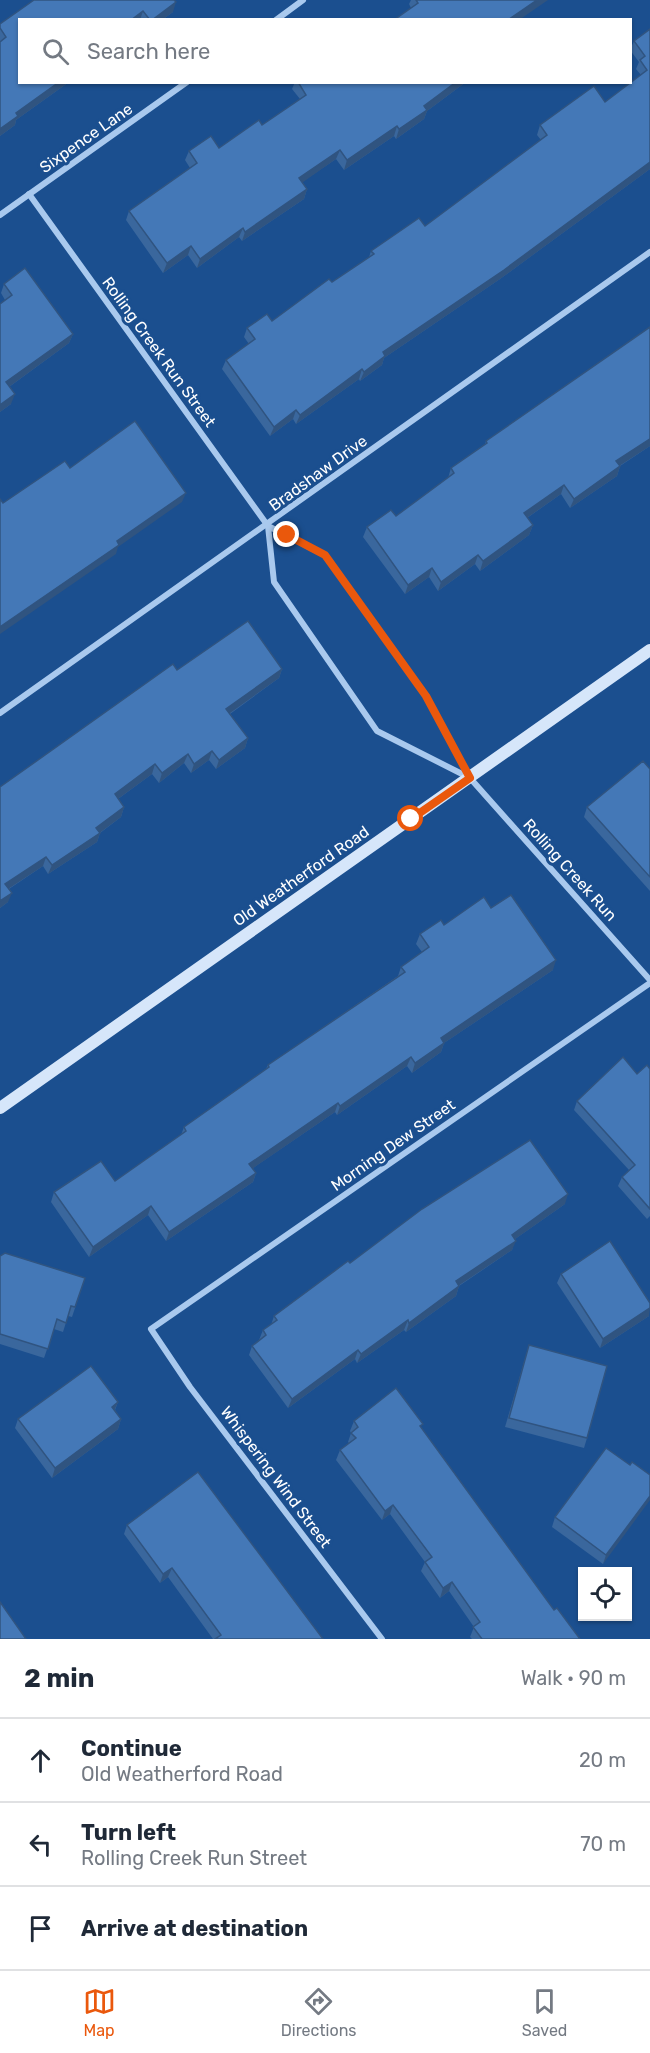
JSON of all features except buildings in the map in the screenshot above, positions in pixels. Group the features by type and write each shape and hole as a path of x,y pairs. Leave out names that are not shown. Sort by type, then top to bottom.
{"street":[{"path":"279,18 303,0"},
{"name":"Sixpence Lane","path":"0,215 184,84"},
{"name":"Rolling Creek Run Street","path":"29,195 268,526 325,555 426,696 470,778"},
{"name":"Bradshaw Drive","path":"0,713 268,526 650,252"},
{"name":"Rolling Creek Run Street","path":"268,526 274,582 377,731 470,778"},
{"name":"Old Weatherford Road","path":"0,1108 650,650"},
{"name":"Rolling Creek Run","path":"470,778 650,981"},
{"name":"Morning Dew Street","path":"151,1329 650,981"},
{"name":"Whispering Wind Street","path":"151,1329 190,1387 382,1639"}],"route":[{"path":"287,535 325,555 426,696 470,778 411,819"}]}
